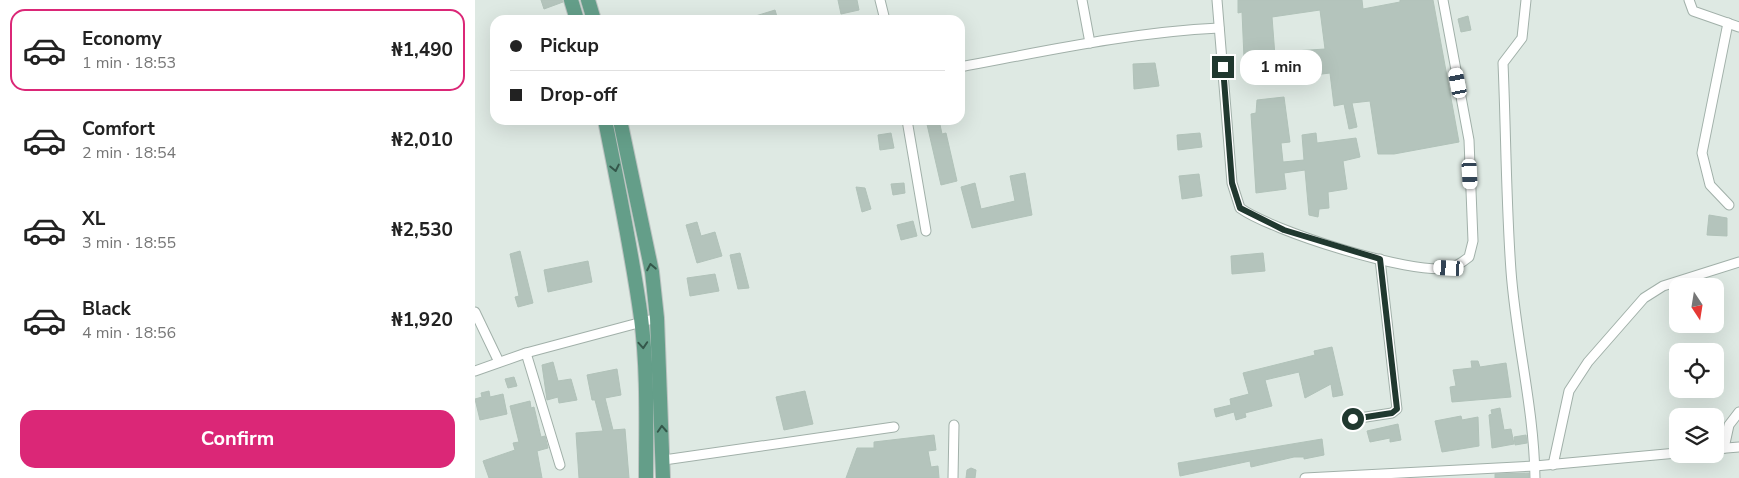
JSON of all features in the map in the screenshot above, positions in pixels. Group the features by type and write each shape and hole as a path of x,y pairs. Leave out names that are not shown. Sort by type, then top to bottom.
{"main road":[{"path":"571,0 576,15"},
{"path":"588,0 592,15"},
{"path":"606,125 625,217 641,320 647,406 646,478"},
{"path":"621,125 652,272 657,318 664,460 663,478"}],"street":[{"path":"880,0 884,15"},
{"path":"1082,0 1090,43"},
{"path":"1217,0 1232,183 1240,208 1284,230 1403,266 1449,268 1462,263 1469,257 1473,241 1469,140 1443,0"},
{"path":"1526,0 1522,38 1503,63 1511,271 1535,478"},
{"path":"1689,0 1693,11 1739,27"},
{"path":"1728,23 1702,153 1711,185 1729,205"},
{"path":"965,66 1174,30 1219,28"},
{"path":"908,125 925,231"},
{"path":"1353,419 1392,413 1397,409 1380,259"},
{"path":"1553,465 1569,391 1589,362 1643,298 1663,286 1739,262"},
{"path":"475,312 499,362"},
{"path":"475,371 526,353 641,320 657,318"},
{"path":"526,353 560,465"},
{"path":"1724,438 1729,426 1739,412"},
{"path":"953,424 953,478"},
{"path":"664,460 894,427"},
{"path":"1724,448 1739,447"},
{"path":"1305,478 1553,465 1669,454"}],"building":[{"path":"541,0 562,0 563,2 544,9"},
{"path":"838,0 857,0 859,10 841,14"},
{"path":"1238,0 1362,0 1363,9 1400,2 1400,0 1433,0 1459,142 1394,154 1378,154 1370,101 1352,103 1357,127 1349,129 1344,104 1334,106 1330,73 1283,79 1279,52 1325,49 1320,10 1272,17 1275,56 1244,58 1242,12 1238,13"},
{"path":"775,10 776,15 759,15"},
{"path":"1468,16 1471,30 1461,32 1458,19"},
{"path":"1155,63 1159,86 1134,89 1133,64"},
{"path":"1284,97 1290,142 1281,143 1283,162 1304,160 1302,135 1316,133 1317,143 1356,138 1360,157 1343,161 1347,189 1328,192 1329,208 1319,209 1318,217 1309,215 1305,170 1284,173 1286,189 1256,193 1251,114 1256,113 1257,100"},
{"path":"927,125 940,125 942,134 946,133 957,181 941,185"},
{"path":"891,133 894,148 880,150 878,135"},
{"path":"1200,133 1202,147 1178,150 1177,135"},
{"path":"1025,173 1032,215 972,228 961,187 975,183 981,209 1015,201 1010,176"},
{"path":"1199,174 1202,196 1182,199 1179,176"},
{"path":"904,183 905,193 893,195 891,184"},
{"path":"856,187 865,188 871,209 862,212"},
{"path":"1709,215 1727,218 1727,236 1707,235"},
{"path":"913,221 917,236 901,240 897,225"},
{"path":"697,222 701,236 715,232 722,256 697,263 686,225"},
{"path":"520,251 533,303 518,307 515,297 519,296 510,254"},
{"path":"740,253 749,288 738,289 730,255"},
{"path":"1263,253 1265,271 1232,274 1231,256"},
{"path":"588,261 592,282 548,292 544,270"},
{"path":"715,274 719,291 690,296 687,278"},
{"path":"1332,347 1343,395 1333,397 1331,384 1305,398 1299,372 1265,380 1272,406 1245,413 1246,417 1236,420 1234,412 1216,417 1214,409 1231,405 1230,399 1249,394 1243,373 1315,355 1314,351"},
{"path":"1471,361 1478,361 1480,367 1506,363 1511,397 1452,402 1450,387 1456,386 1453,370 1472,368"},
{"path":"553,362 558,381 571,379 577,400 559,403 558,397 547,400 542,365"},
{"path":"617,369 621,395 605,398 613,430 625,429 629,478 579,478 576,433 603,431 595,400 592,400 587,375"},
{"path":"514,377 517,386 508,388 505,379"},
{"path":"489,391 490,397 503,394 507,414 480,420 475,399 482,397 481,393"},
{"path":"805,391 813,424 784,430 776,397"},
{"path":"530,401 531,408 534,407 541,437 545,436 548,448 537,451 542,478 489,478 483,461 515,450 513,443 519,442 510,406"},
{"path":"1500,408 1504,430 1511,429 1514,444 1492,448 1489,415 1492,414 1491,410"},
{"path":"1461,416 1462,420 1478,417 1479,446 1442,452 1435,421"},
{"path":"1398,424 1401,440 1390,442 1390,438 1370,442 1367,431"},
{"path":"934,435 936,450 928,451 931,467 938,466 939,478 846,478 857,448 874,448 874,442"},
{"path":"1526,435 1527,443 1515,445 1514,437"},
{"path":"1322,439 1324,455 1304,459 1304,457 1294,457 1251,467 1250,461 1180,476 1178,463"},
{"path":"971,468 976,470 975,478 966,478 967,470"},
{"path":"1529,473 1529,478 1495,478 1495,474"}],"route":[{"path":"1223,67 1232,183 1240,208 1248,214 1284,230 1380,259 1397,409 1392,413 1353,419"}]}
